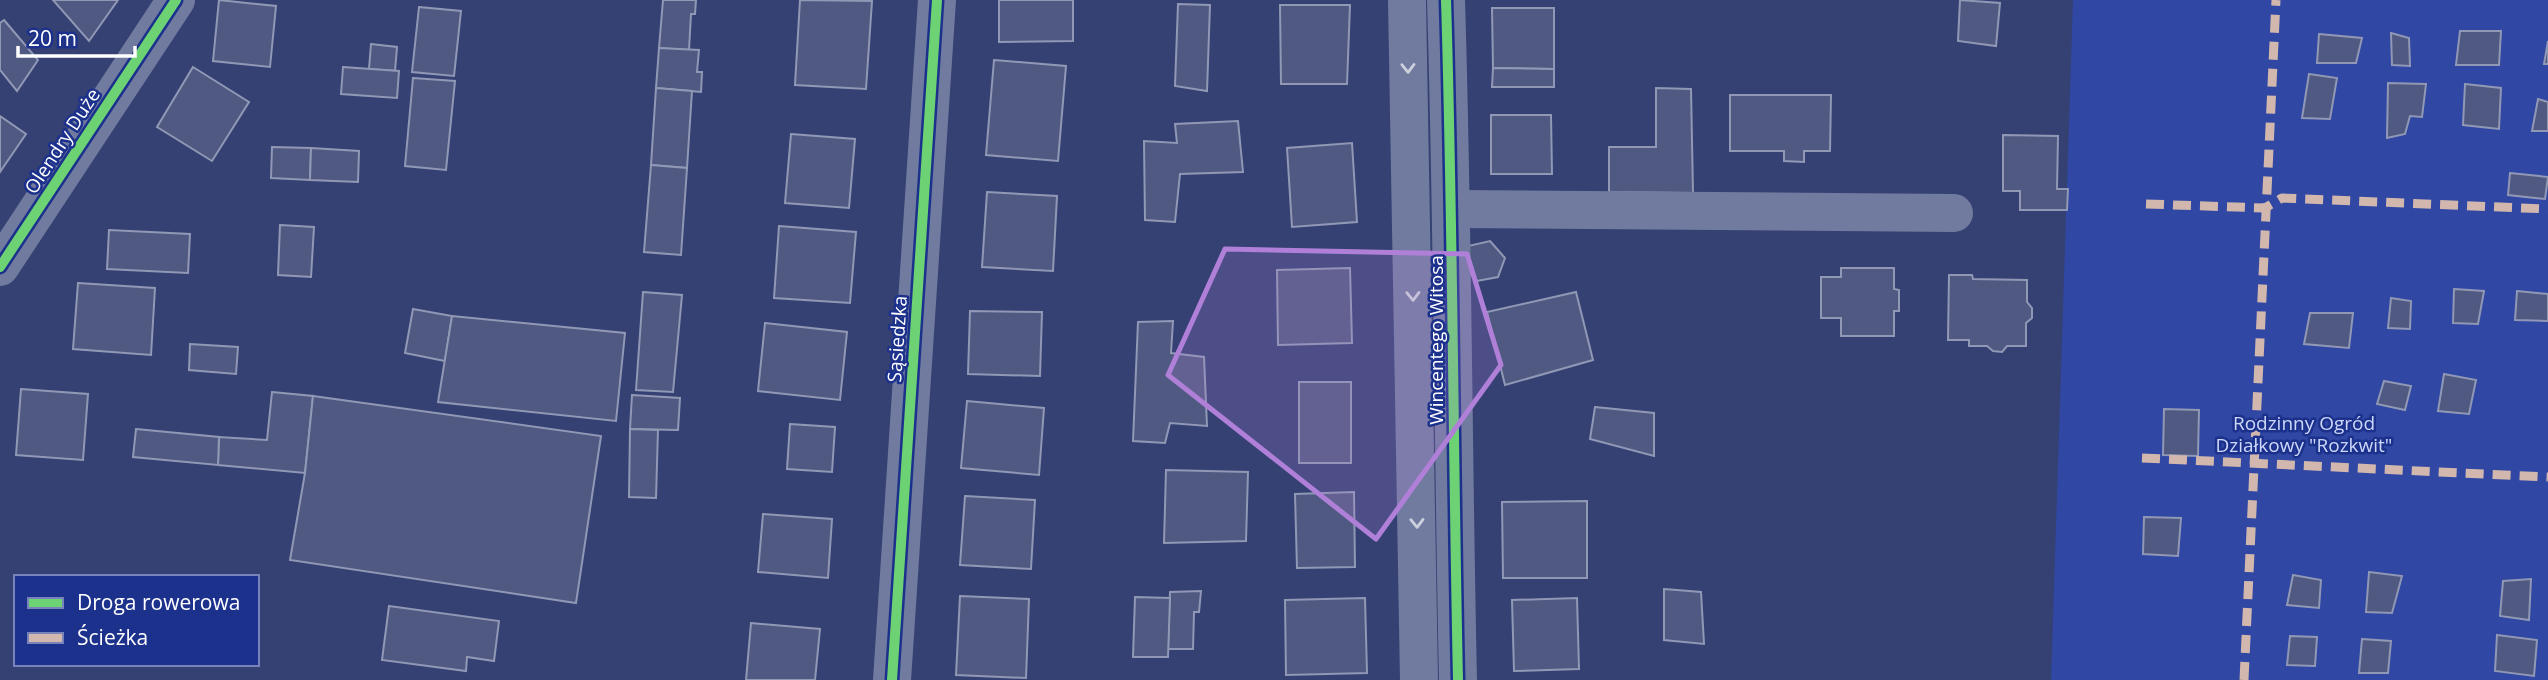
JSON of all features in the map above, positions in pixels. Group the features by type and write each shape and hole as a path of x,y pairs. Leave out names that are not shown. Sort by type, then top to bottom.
{"street":[{"name":"Olendry Duże","path":"0,267 176,0"},
{"name":"Sąsiedzka","path":"892,680 937,0"},
{"name":"Wincentego Witosa","path":"1407,0 1435,468 1458,680"},
{"name":"Wincentego Witosa","path":"1419,680 1453,209 1446,0"},
{"path":"1453,209 1954,213"}],"highlighted area":[{"path":"1225,249 1467,254 1501,365 1376,539 1168,375"}],"green space":[{"name":"Rodzinny Ogród Działkowy \"Rozkwit\"","path":"2073,0 2548,0 2548,680 2051,680"}],"building":[{"path":"53,0 118,0 89,41"},
{"path":"219,0 276,6 270,67 213,61"},
{"path":"663,0 696,0 695,14 691,14 689,50 659,48"},
{"path":"800,0 872,1 866,89 795,85"},
{"path":"999,0 1073,0 1073,41 999,42"},
{"path":"1960,0 2000,3 1996,46 1958,41"},
{"path":"1178,4 1210,5 1207,91 1175,86"},
{"path":"1280,5 1350,5 1347,84 1281,84"},
{"path":"419,7 461,11 454,76 412,72"},
{"path":"1492,8 1554,8 1554,69 1493,68"},
{"path":"4,20 38,60 17,91 0,70 0,23"},
{"path":"2460,31 2501,31 2499,65 2456,65"},
{"path":"2391,33 2409,38 2410,66 2392,65"},
{"path":"2319,34 2362,38 2356,63 2317,63"},
{"path":"2548,41 2548,64 2544,64"},
{"path":"371,44 397,47 395,71 369,69"},
{"path":"659,48 699,50 697,72 702,72 701,92 656,88"},
{"path":"994,60 1066,66 1058,161 986,155"},
{"path":"193,67 249,102 212,161 157,127"},
{"path":"343,67 399,71 397,98 341,94"},
{"path":"1493,68 1554,69 1554,87 1492,87"},
{"path":"2309,74 2337,78 2330,119 2302,118"},
{"path":"413,78 455,81 446,170 405,166"},
{"path":"2388,83 2426,84 2422,117 2410,116 2405,134 2387,138"},
{"path":"2465,84 2501,88 2499,129 2463,125"},
{"path":"656,88 692,91 687,168 651,165"},
{"path":"1656,88 1691,89 1693,193 1609,192 1609,147 1656,147"},
{"path":"1730,95 1831,95 1830,151 1804,151 1804,162 1784,161 1784,151 1730,151"},
{"path":"2538,99 2548,102 2548,131 2532,131"},
{"path":"1491,115 1551,115 1552,174 1491,174"},
{"path":"0,116 26,134 0,172"},
{"path":"1238,121 1243,172 1180,174 1175,222 1145,220 1144,141 1177,143 1175,124"},
{"path":"791,134 855,139 849,208 785,203"},
{"path":"2003,135 2058,136 2057,189 2068,189 2067,210 2020,210 2020,191 2003,191"},
{"path":"1352,143 1357,222 1292,227 1287,148"},
{"path":"272,147 311,148 310,180 271,178"},
{"path":"311,148 359,151 358,182 310,180"},
{"path":"651,165 687,168 681,255 644,252"},
{"path":"2510,173 2548,177 2545,199 2508,195"},
{"path":"987,192 1057,196 1053,271 982,267"},
{"path":"280,225 314,227 311,277 278,275"},
{"path":"779,226 856,232 850,303 774,298"},
{"path":"109,230 190,234 188,273 107,269"},
{"path":"1490,241 1505,258 1498,277 1477,281 1462,265 1468,246"},
{"path":"1350,268 1352,343 1278,345 1277,270"},
{"path":"1841,268 1894,268 1894,289 1899,290 1899,311 1894,311 1894,336 1841,336 1841,318 1821,318 1821,277 1841,277"},
{"path":"1949,275 1972,275 1973,279 2027,280 2027,302 2032,308 2032,318 2026,323 2026,346 2007,346 2002,352 1993,351 1987,346 1969,346 1969,340 1948,340"},
{"path":"78,283 155,288 151,355 73,349"},
{"path":"2454,289 2484,291 2478,324 2453,323"},
{"path":"2517,291 2548,294 2548,321 2515,320"},
{"path":"643,292 682,295 673,392 636,390"},
{"path":"1576,292 1593,360 1505,385 1487,312"},
{"path":"2391,298 2411,301 2410,329 2388,328"},
{"path":"413,309 452,316 445,361 405,353"},
{"path":"970,311 1042,312 1040,376 968,374"},
{"path":"2310,313 2353,313 2349,348 2304,344"},
{"path":"452,316 625,333 616,421 438,402"},
{"path":"1173,321 1171,353 1204,357 1207,426 1170,423 1165,443 1133,441 1138,322"},
{"path":"765,323 847,332 840,400 758,391"},
{"path":"190,344 238,347 236,374 189,370"},
{"path":"2444,374 2476,380 2469,414 2438,411"},
{"path":"2384,381 2411,386 2405,410 2377,404"},
{"path":"1299,382 1351,382 1351,463 1299,463"},
{"path":"21,389 88,394 83,460 16,455"},
{"path":"272,392 313,396 305,473 218,465 219,437 267,440"},
{"path":"632,395 680,398 678,430 630,429"},
{"path":"313,396 601,436 576,603 290,560 305,473"},
{"path":"967,401 1044,408 1039,475 961,468"},
{"path":"1595,407 1654,413 1654,456 1590,439"},
{"path":"2164,409 2199,410 2198,456 2163,455"},
{"path":"790,424 835,427 832,472 787,469"},
{"path":"136,429 219,437 218,465 133,457"},
{"path":"630,429 658,430 656,498 629,497"},
{"path":"1166,470 1248,472 1246,541 1164,543"},
{"path":"1354,492 1355,567 1297,568 1295,494"},
{"path":"965,496 1035,500 1031,569 960,565"},
{"path":"1587,501 1587,578 1503,578 1502,502"},
{"path":"763,514 832,519 828,578 758,572"},
{"path":"2144,517 2181,518 2178,556 2143,554"},
{"path":"2369,572 2402,576 2392,613 2366,612"},
{"path":"2293,575 2321,580 2319,608 2287,605"},
{"path":"2531,579 2529,620 2500,616 2503,581"},
{"path":"1664,589 1701,592 1704,644 1664,640"},
{"path":"1201,591 1199,612 1194,612 1193,649 1168,649 1170,592"},
{"path":"960,596 1029,599 1026,678 956,675"},
{"path":"1135,597 1170,598 1168,657 1133,657"},
{"path":"1365,598 1367,673 1286,675 1285,600"},
{"path":"1577,598 1579,669 1514,671 1512,600"},
{"path":"389,606 499,621 494,661 467,657 466,671 382,660"},
{"path":"751,623 820,629 815,680 746,680"},
{"path":"2497,635 2537,640 2534,676 2495,671"},
{"path":"2290,636 2317,637 2315,666 2287,665"},
{"path":"2362,639 2391,641 2388,673 2359,673"}],"marked path":[{"path":"2244,680 2276,0"},
{"path":"2146,204 2265,208 2282,198 2548,209"},
{"path":"2142,458 2548,477"}],"cycle path":[{"path":"0,267 176,0"},
{"path":"892,680 937,0"},
{"path":"1446,0 1458,680"}]}
